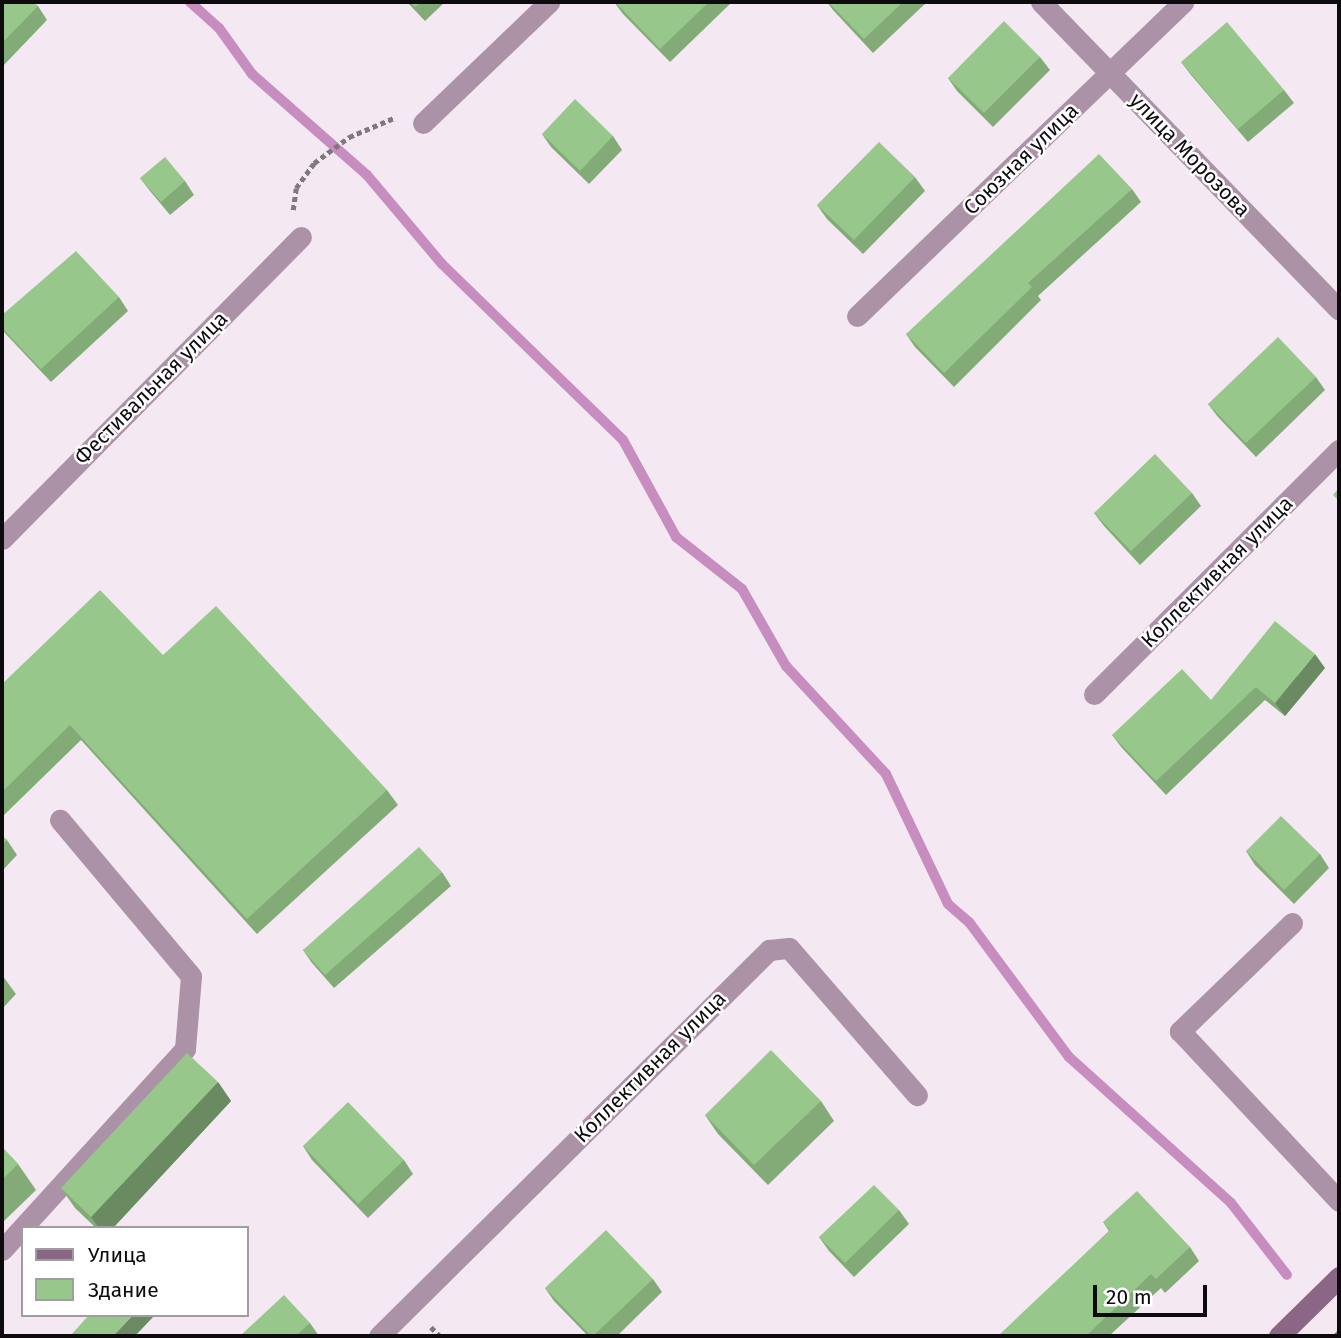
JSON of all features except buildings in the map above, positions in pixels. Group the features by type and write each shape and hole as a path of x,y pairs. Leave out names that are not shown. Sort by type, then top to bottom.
{"street":[{"path":"423,123 549,2"},
{"name":"улица Морозова","path":"1041,2 1339,309"},
{"name":"Союзная улица","path":"857,316 1182,2"},
{"name":"Фестивальная улица","path":"2,539 301,237"},
{"name":"Коллективная улица","path":"1094,695 1339,450"},
{"path":"24,1226 185,1049 191,976 60,820"},
{"path":"1292,923 1180,1031 1339,1201"},
{"name":"Коллективная улица","path":"379,1336 769,950 789,948 917,1095"},
{"path":"2,1250 21,1229"},
{"path":"1279,1336 1339,1276"}],"path":[{"path":"301,237 293,211 296,187 314,163 349,137 393,117 423,123"},
{"path":"1335,1336 1339,1332"}],"waterway":[{"path":"190,2 219,28 252,74 367,175 442,264 623,440 676,537 742,589 786,666 886,774 948,904 969,922 1069,1057 1231,1203 1287,1275"}]}
